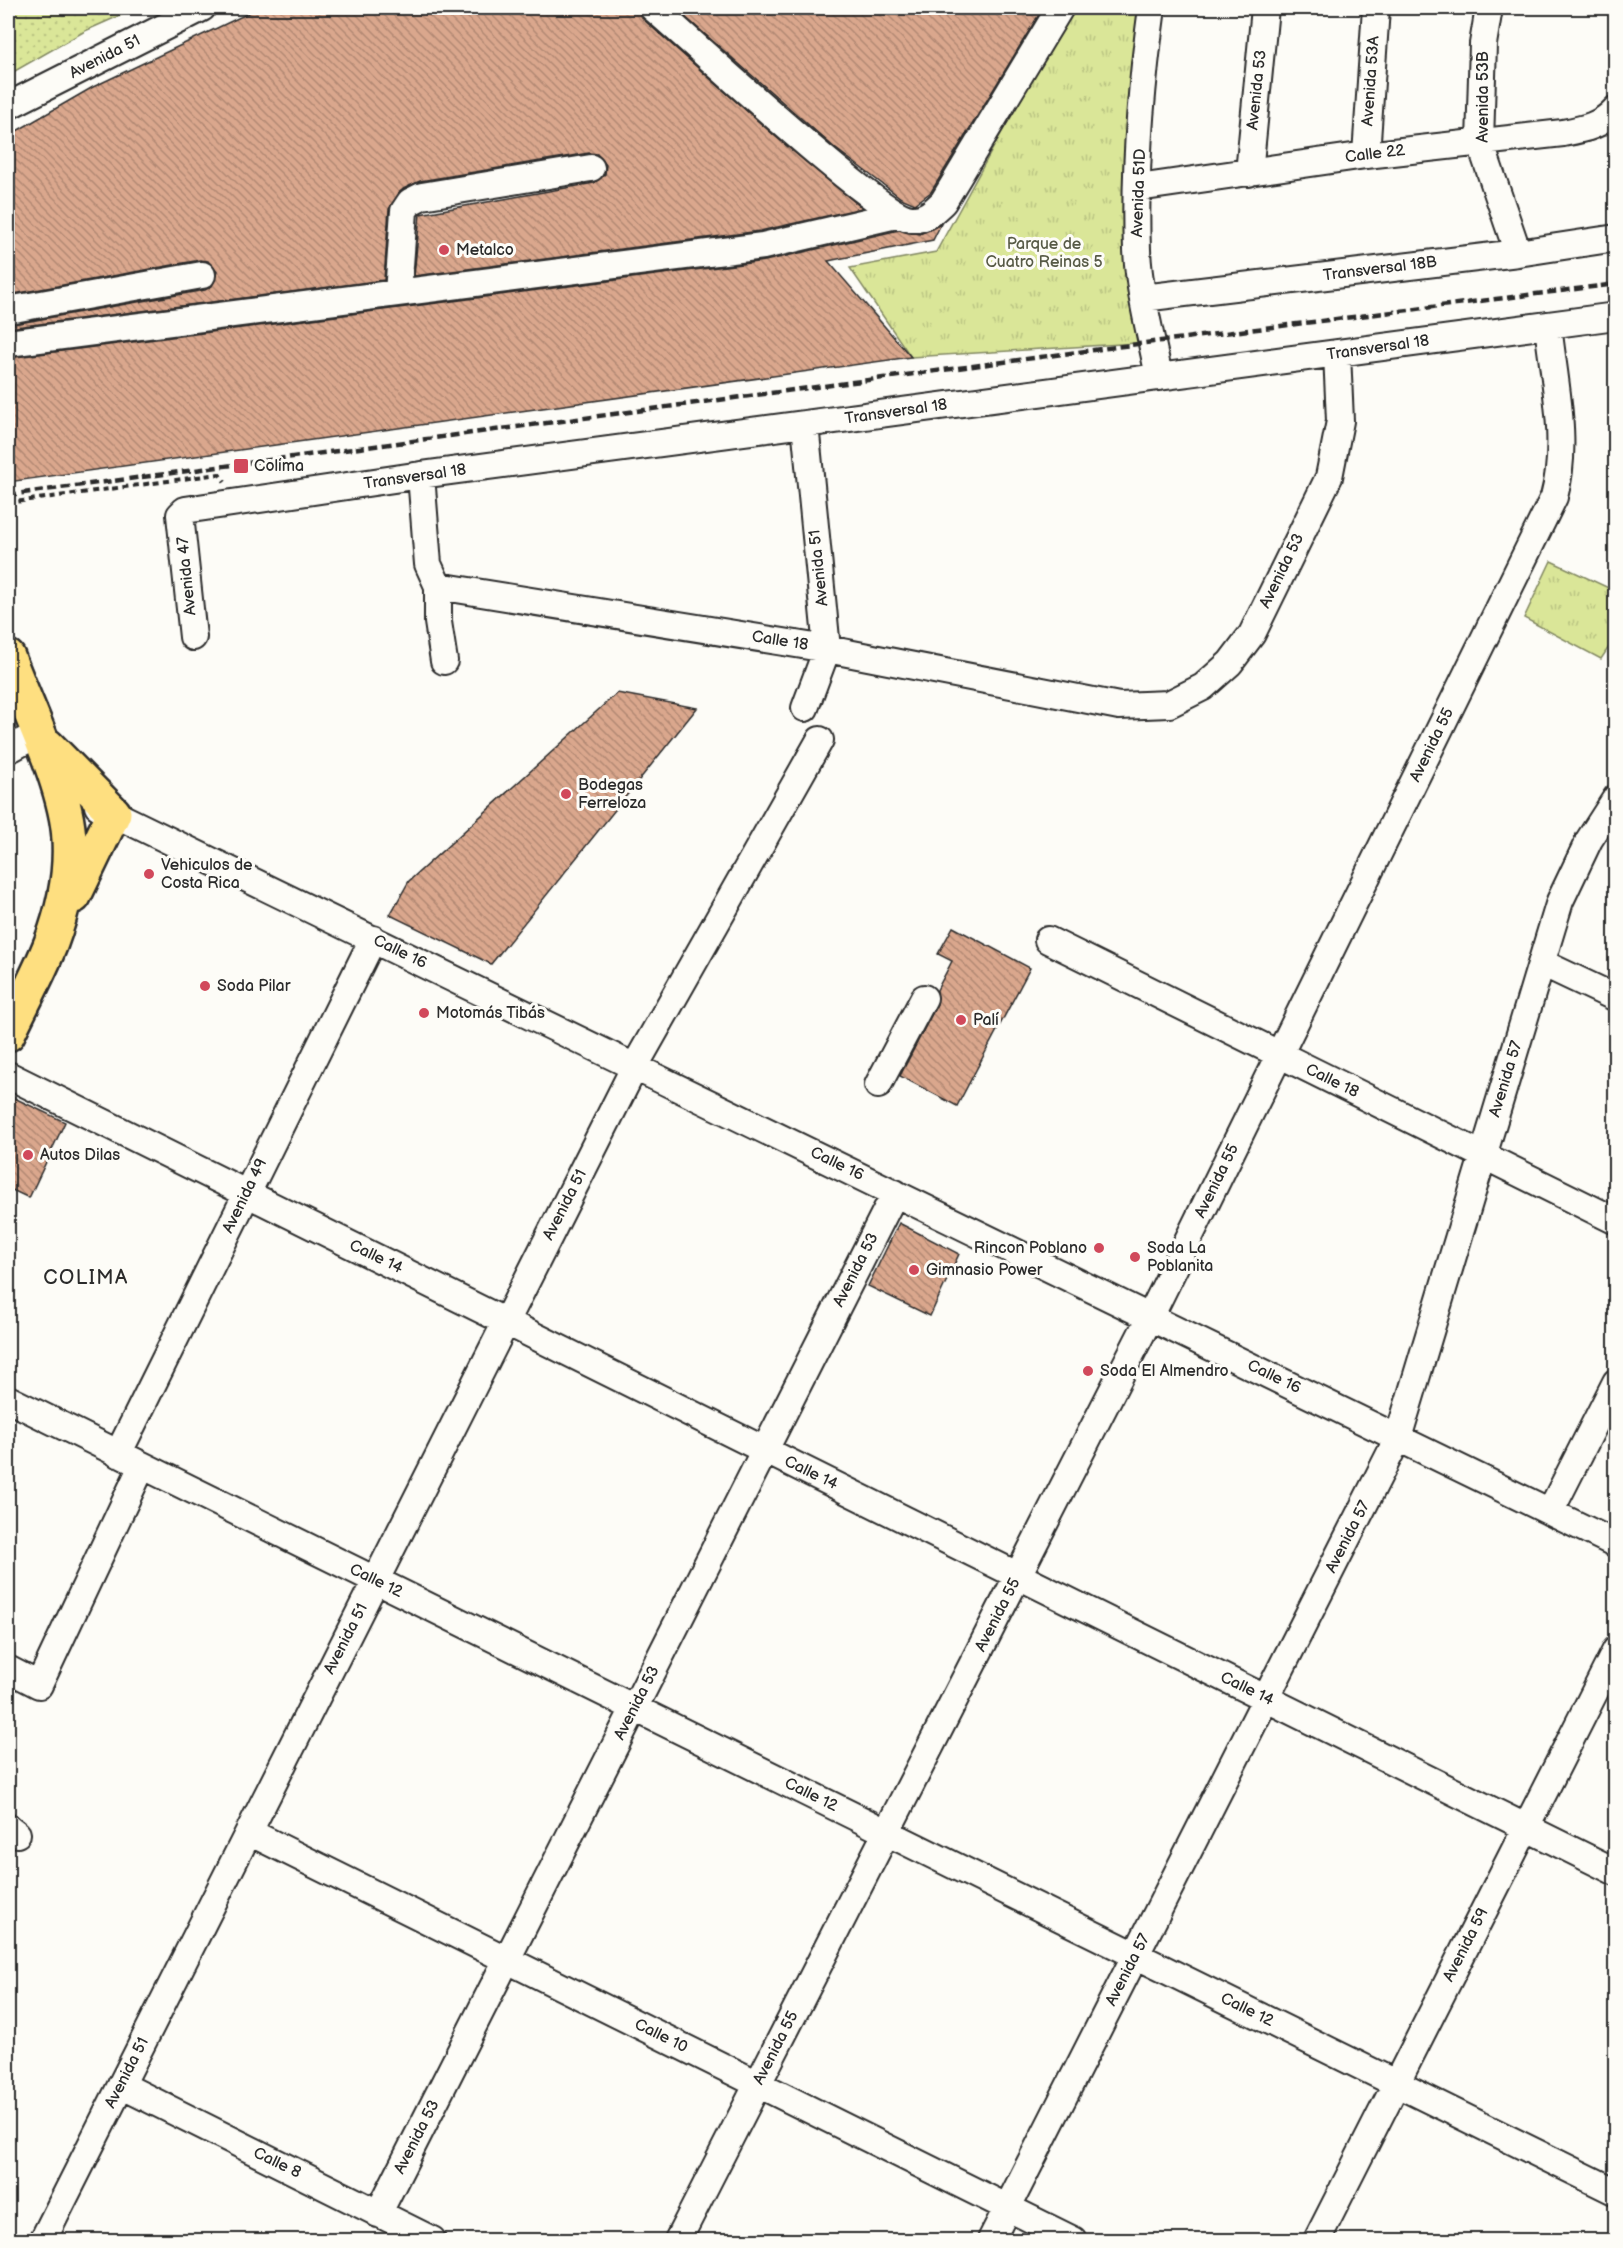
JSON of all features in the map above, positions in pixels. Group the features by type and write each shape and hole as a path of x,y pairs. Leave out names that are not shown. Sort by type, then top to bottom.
{"main road":[{"path":"8,657 57,786 69,837 70,865 64,900 51,944"},
{"path":"8,1034 114,813 37,734"}],"street":[{"name":"Avenida 51","path":"8,106 202,8"},
{"path":"653,8 853,183 896,214 912,219 926,217 943,202 1060,8"},
{"name":"Avenida 51D","path":"1152,8 1146,53 1138,188 1137,252 1143,298 1159,377"},
{"name":"Avenida 53","path":"1249,173 1266,8"},
{"name":"Avenida 53A","path":"1366,155 1376,8"},
{"name":"Avenida 53B","path":"1489,8 1483,44 1480,142 1518,253"},
{"name":"Calle 22","path":"1138,188 1366,155 1590,128 1612,112"},
{"path":"398,293 404,211 410,202 422,196 591,168"},
{"path":"8,343 763,246 896,214"},
{"name":"Transversal 18B","path":"1143,298 1518,253 1616,238"},
{"path":"8,310 202,275"},
{"name":"Transversal 18","path":"180,515 185,510 421,475 1616,316"},
{"name":"Avenida 55","path":"678,2241 1150,1317 1554,497 1560,474 1561,450 1548,325"},
{"name":"Avenida 53","path":"1119,706 1169,704 1203,687 1230,663 1252,634 1329,477 1340,421 1337,353"},
{"name":"Avenida 51","path":"805,424 827,649 805,708"},
{"path":"421,475 428,564 438,586 438,622 444,661"},
{"name":"Avenida 47","path":"180,515 193,637"},
{"name":"Calle 18","path":"438,586 827,649 1119,706"},
{"path":"8,750 37,734"},
{"name":"Avenida 51","path":"43,2241 635,1066 820,740"},
{"name":"Calle 16","path":"57,786 1616,1545"},
{"name":"Avenida 57","path":"991,2241 1398,1438 1560,901 1589,840 1616,798"},
{"name":"Avenida 49","path":"118,1454 373,939"},
{"name":"Calle 18","path":"1048,940 1616,1221"},
{"path":"1542,963 1616,998"},
{"path":"879,1085 924,998"},
{"name":"Calle 14","path":"8,1075 1616,1872"},
{"name":"Avenida 53","path":"378,2214 895,1193"},
{"path":"1550,1512 1616,1382"},
{"name":"Calle 12","path":"8,1399 1616,2192"},
{"path":"8,1668 39,1685 142,1466"},
{"name":"Avenida 59","path":"1317,2241 1616,1650"},
{"name":"Calle 10","path":"249,1832 1073,2241"},
{"name":"Calle 8","path":"121,2085 432,2241"}],"path":[{"path":"8,503 219,474 240,502"}],"green space":[{"path":"8,8 137,8 85,31 8,75"},
{"name":"Parque de Cuatro Reinas 5","path":"1070,8 1143,8 1127,158 1153,342 911,357 850,268 936,252"},
{"path":"1551,561 1615,591 1615,638 1601,659 1524,618"}],"building":[{"path":"259,8 638,8 643,19 775,136 862,208 760,231 414,276 420,214 594,183 605,174 606,165 597,154 589,153 420,181 403,189 389,209 384,280 8,328 8,325 205,290 212,286 217,272 208,261 200,260 8,295 8,136 93,87"},
{"path":"675,8 1043,8 931,192 915,204 901,198 836,149"},
{"path":"941,224 933,240 828,261 911,357 8,482 8,358 765,261 899,230 920,234"},
{"name":"Bodegas Ferreloza","path":"617,693 697,708 491,964 390,915 409,881"},
{"name":"Palí","path":"953,927 1030,968 957,1106 900,1076 937,1004 937,990 952,961 938,954"},
{"name":"Autos Dilas","path":"8,1095 65,1122 29,1198 8,1188"},
{"name":"Gimnasio Power","path":"899,1223 959,1254 930,1316 868,1286"}],"railway":[{"path":"8,495 1153,342 1616,284"}],"place":[{"name":"Metalco","path":"444,250"},
{"name":"Colima","path":"241,466"},
{"name":"Bodegas Ferreloza","path":"566,794"},
{"name":"Vehiculos de Costa Rica","path":"149,874"},
{"name":"Soda Pilar","path":"205,986"},
{"name":"Motomás Tibás","path":"424,1013"},
{"name":"Palí","path":"961,1020"},
{"name":"Autos Dilas","path":"28,1155"},
{"name":"Rincon Poblano","path":"1099,1248"},
{"name":"Soda La Poblanita","path":"1135,1257"},
{"name":"Gimnasio Power","path":"914,1270"},
{"name":"Soda El Almendro","path":"1088,1371"}],"district":[{"name":"COLIMA","path":"86,1278"}]}
